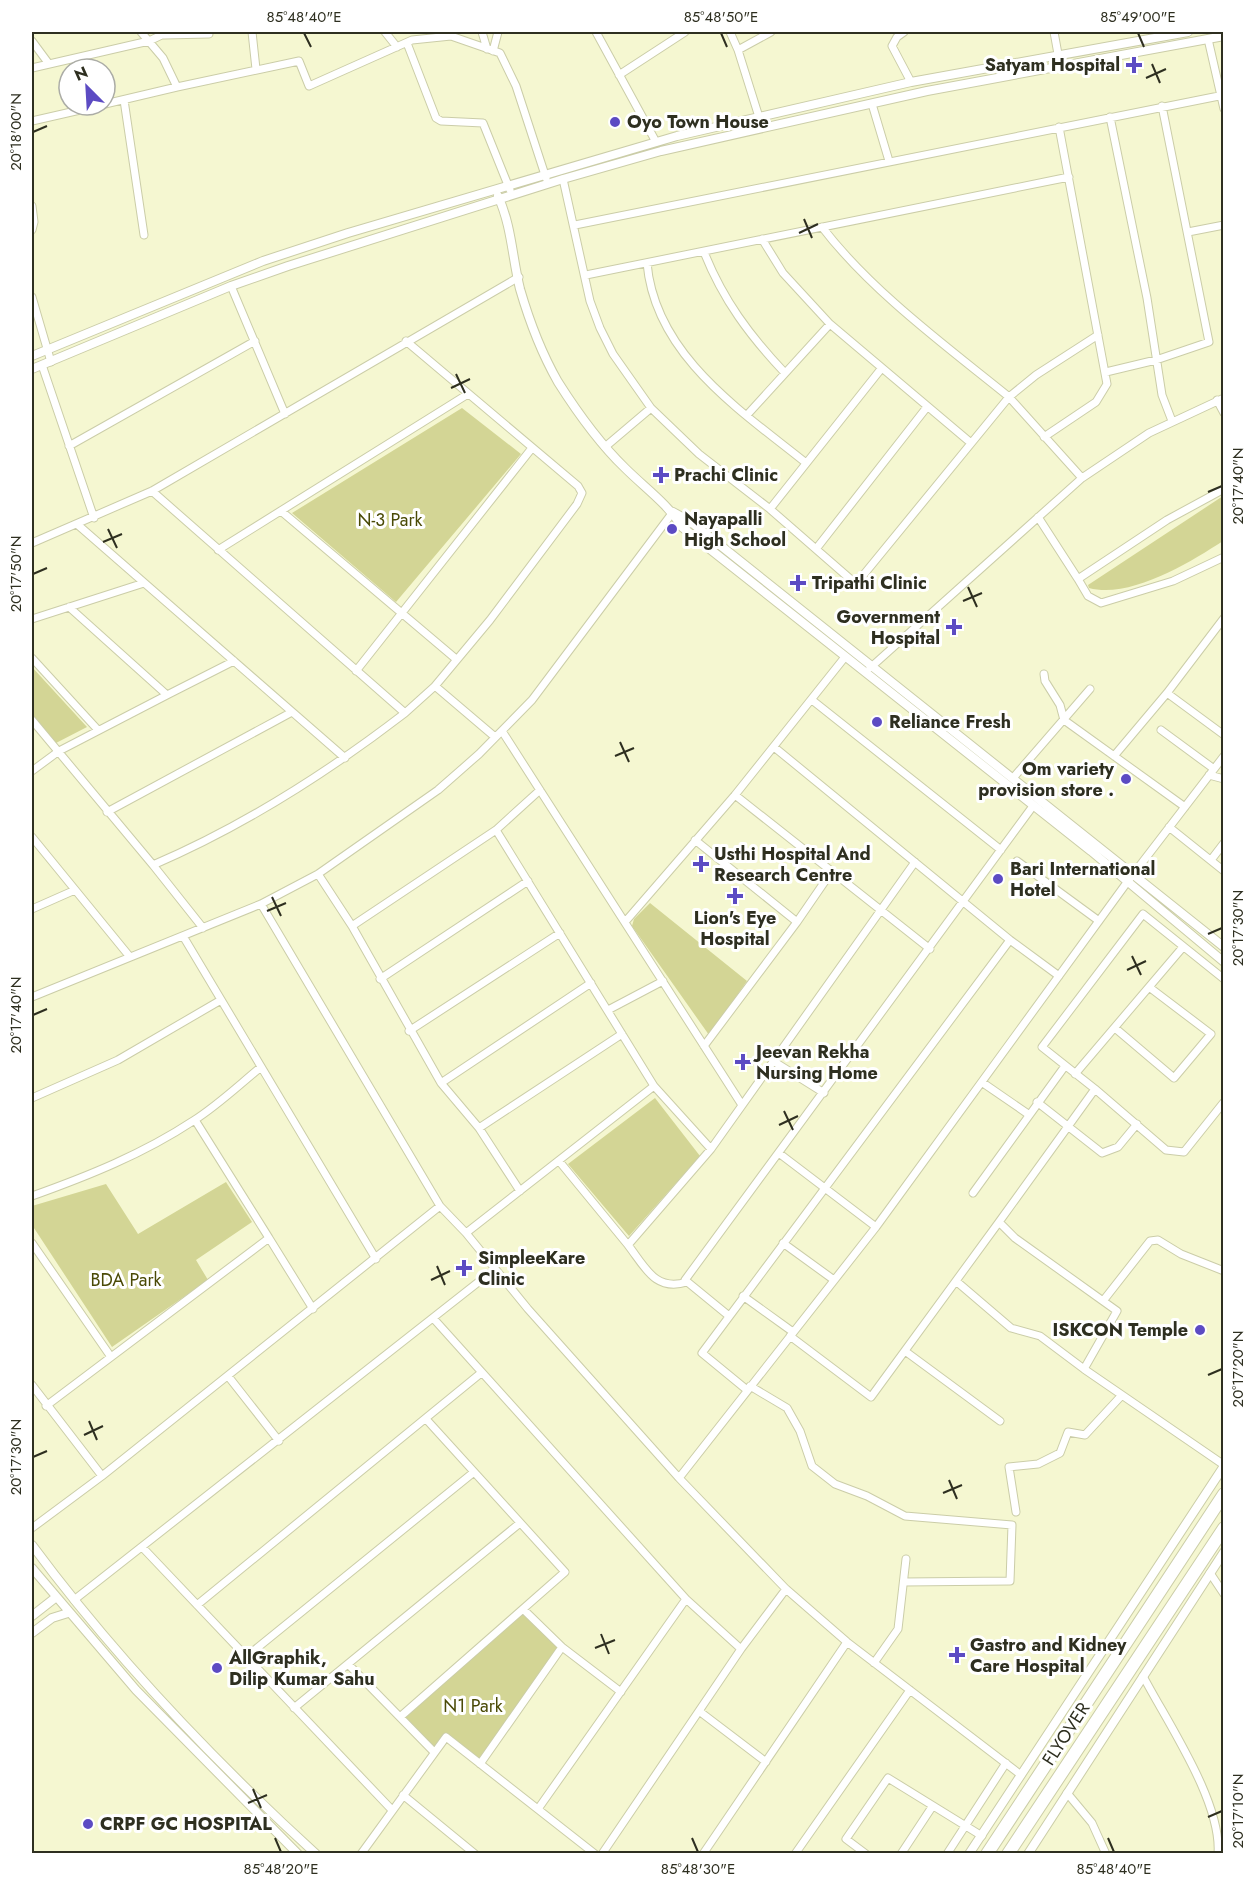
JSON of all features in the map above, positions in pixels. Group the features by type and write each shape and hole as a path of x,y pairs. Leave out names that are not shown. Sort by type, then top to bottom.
{"highway":[{"name":"FLYOVER","path":"987,1854 1224,1494"},
{"name":"FLYOVER","path":"1008,1854 1224,1528"}],"street":[{"path":"141,32 163,58 177,87"},
{"path":"252,32 256,69"},
{"path":"385,32 396,47"},
{"path":"482,32 490,50"},
{"path":"490,50 498,32"},
{"path":"596,32 656,142"},
{"path":"621,78 685,32"},
{"path":"730,32 759,117"},
{"path":"738,50 771,32"},
{"path":"904,32 897,37 892,46 911,82"},
{"path":"1054,32 1058,54"},
{"path":"32,356 263,261 348,233 656,142 911,82 1172,33 1188,32"},
{"path":"32,68 148,41 166,33 209,34"},
{"path":"117,102 299,61 309,86 407,43 452,36 500,53 516,86 548,185"},
{"path":"32,369 231,286 563,179 789,121 938,89 1224,36"},
{"path":"1208,39 1224,109"},
{"path":"32,41 49,64"},
{"path":"407,43 436,118 441,121 483,123 512,196"},
{"path":"575,225 1162,106 1222,96"},
{"path":"124,100 144,235"},
{"path":"872,104 889,162"},
{"path":"1106,372 1156,360 1209,342 1162,106"},
{"path":"787,110 789,121"},
{"path":"32,121 57,115"},
{"path":"1110,117 1147,298 1162,395 1172,421"},
{"path":"1044,437 1099,398 1106,389 1106,372 1059,127"},
{"path":"586,275 1069,177"},
{"path":"563,179 590,301 600,328 613,354 651,408 699,454 770,509 856,584 1009,397 1036,375 1098,335"},
{"path":"495,190 513,238 519,277 538,339 558,381 605,447 673,512 691,522 1033,806 1224,947"},
{"path":"32,206 34,222 32,230"},
{"path":"1188,232 1224,225"},
{"path":"822,227 838,249 929,332 1009,397 1082,478"},
{"path":"762,239 783,273 830,324 971,443"},
{"path":"704,252 730,307 754,340 785,373"},
{"path":"646,263 654,303 670,333 708,381 806,464"},
{"path":"32,543 152,491 519,277"},
{"path":"231,286 285,414"},
{"path":"32,297 51,362"},
{"path":"747,415 830,324"},
{"path":"69,446 255,341"},
{"path":"153,865 190,850 247,819 345,758 405,713 435,686 530,568 577,504 582,493 578,486 406,341"},
{"path":"42,365 94,518"},
{"path":"770,509 881,369"},
{"path":"218,550 468,393"},
{"path":"869,669 1082,478 1149,433 1220,399 1224,413"},
{"path":"816,549 927,407"},
{"path":"605,447 651,408"},
{"path":"356,671 532,448"},
{"path":"1078,579 1167,520 1224,489"},
{"path":"152,491 405,713"},
{"path":"281,511 456,659"},
{"path":"673,512 682,527 845,657 869,669 1013,778 1131,877 1224,962"},
{"path":"32,998 261,904 318,874 438,790 532,700 673,512"},
{"path":"1038,517 1088,596 1101,603 1173,581 1224,557"},
{"path":"78,525 345,758"},
{"path":"32,619 144,583"},
{"path":"69,607 167,695"},
{"path":"1114,756 1167,693 1224,618"},
{"path":"625,922 735,795 845,657"},
{"path":"32,658 99,730"},
{"path":"32,771 59,751 234,661"},
{"path":"1044,674 1045,681 1060,705 1064,720 1185,807"},
{"path":"435,686 495,737"},
{"path":"1013,778 1090,690"},
{"path":"1167,693 1224,735"},
{"path":"812,700 1001,850"},
{"path":"107,812 292,712"},
{"path":"32,720 203,928"},
{"path":"502,730 742,1105"},
{"path":"1161,730 1211,772 1224,779"},
{"path":"774,747 1010,940 1059,976"},
{"path":"679,1478 876,1227 1131,877 1224,756"},
{"path":"352,926 496,830 540,790"},
{"path":"735,795 930,950"},
{"path":"729,1316 685,1280 930,950 1033,806"},
{"path":"1169,827 1224,871"},
{"path":"496,830 654,1086 711,1149"},
{"path":"32,837 130,957"},
{"path":"695,840 797,922"},
{"path":"1211,860 1224,843"},
{"path":"1017,861 1099,921"},
{"path":"628,1245 711,1149 915,862"},
{"path":"704,1046 797,922 832,871"},
{"path":"318,874 352,926 409,1031 441,1083 479,1128 520,1191"},
{"path":"380,979 528,881"},
{"path":"32,909 75,890"},
{"path":"261,904 441,1206 495,1269 679,1478 786,1589 847,1642 1021,1775"},
{"path":"1224,979 1143,914 1042,1047 1166,1150 1184,1152 1224,1102"},
{"path":"409,1031 560,933"},
{"path":"183,936 376,1259"},
{"path":"904,1582 1010,1581 1012,1526 905,1516 867,1496 835,1484 813,1466 800,1431 788,1408 749,1388 702,1353 1010,940"},
{"path":"1195,956 1204,945"},
{"path":"1075,1074 1183,947"},
{"path":"608,1010 663,981"},
{"path":"441,1083 591,983"},
{"path":"1115,1028 1174,1078 1211,1034 1149,987"},
{"path":"32,1098 118,1060 221,1000"},
{"path":"479,1128 622,1034"},
{"path":"773,1061 824,1093"},
{"path":"973,1193 1028,1114 1065,1066"},
{"path":"32,1196 123,1161 195,1120 261,1067"},
{"path":"983,1083 1028,1114"},
{"path":"466,1233 654,1086"},
{"path":"743,1296 871,1397 1095,1089"},
{"path":"1037,1102 1098,1151 1107,1153 1118,1147 1137,1124"},
{"path":"195,1120 313,1309"},
{"path":"780,1154 876,1227"},
{"path":"559,1161 656,1281 674,1286 687,1282"},
{"path":"32,1528 102,1476 441,1206"},
{"path":"999,1222 1015,1238 1117,1311 1084,1369"},
{"path":"46,1406 269,1238"},
{"path":"1103,1301 1147,1244 1153,1240 1158,1240 1181,1254 1224,1271"},
{"path":"32,1243 111,1357"},
{"path":"783,1243 834,1280"},
{"path":"74,1600 495,1269"},
{"path":"956,1281 1011,1328 1040,1336 1224,1466 969,1854"},
{"path":"433,1318 686,1599 741,1649"},
{"path":"905,1351 1000,1421"},
{"path":"197,1605 481,1373"},
{"path":"228,1376 279,1441"},
{"path":"32,1385 102,1476"},
{"path":"1016,1512 1009,1467 1038,1464 1060,1453 1068,1432 1085,1435 1122,1395"},
{"path":"400,1717 565,1572 426,1419"},
{"path":"246,1657 474,1472"},
{"path":"294,1708 520,1523"},
{"path":"32,1545 74,1600 226,1770 316,1854"},
{"path":"143,1548 392,1810"},
{"path":"1028,1854 1224,1552"},
{"path":"874,1663 898,1629 906,1559"},
{"path":"32,1568 68,1613 201,1758 298,1854"},
{"path":"1210,1573 1224,1594"},
{"path":"602,1854 741,1649 786,1589"},
{"path":"32,1616 55,1598"},
{"path":"538,1809 686,1599"},
{"path":"523,1609 562,1647 621,1692"},
{"path":"32,1633 52,1618 68,1613"},
{"path":"102,1651 111,1642"},
{"path":"703,1854 847,1642"},
{"path":"480,1764 562,1647"},
{"path":"348,1664 434,1752"},
{"path":"1143,1676 1198,1778 1218,1830 1218,1854"},
{"path":"795,1854 910,1690"},
{"path":"699,1711 766,1762"},
{"path":"361,1854 446,1737 595,1854"},
{"path":"947,1854 1006,1763"},
{"path":"866,1854 846,1839 888,1778 981,1836"},
{"path":"1067,1793 1092,1823 1106,1854"},
{"path":"403,1795 475,1854"},
{"path":"902,1854 932,1807"}],"green space":[{"name":"N-3 Park","path":"462,408 521,454 396,602 292,513"},
{"path":"1223,496 1223,541 1159,577 1140,584 1105,590 1089,588 1088,585"},
{"path":"32,667 87,727 56,743 32,715"},
{"path":"650,903 747,981 709,1035 632,926 634,919"},
{"path":"655,1098 700,1156 629,1236 568,1164"},
{"name":"BDA Park","path":"226,1182 252,1222 196,1260 208,1280 112,1347 32,1225 32,1206 106,1184 138,1234"},
{"name":"N1 Park","path":"523,1609 562,1647 480,1764 446,1737 434,1752 400,1717"}],"place":[{"name":"Satyam Hospital","path":"1134,65"},
{"name":"Oyo Town House","path":"615,122"},
{"name":"Prachi Clinic","path":"661,475"},
{"name":"Nayapalli High School","path":"672,529"},
{"name":"Tripathi Clinic","path":"798,583"},
{"name":"Government Hospital","path":"954,627"},
{"name":"Reliance Fresh","path":"877,722"},
{"name":"Om variety provision store .","path":"1126,779"},
{"name":"Usthi Hospital And Research Centre","path":"701,864"},
{"name":"Bari International Hotel","path":"998,879"},
{"name":"Lion's Eye Hospital","path":"735,896"},
{"name":"Jeevan Rekha Nursing Home","path":"743,1062"},
{"name":"SimpleeKare Clinic","path":"464,1268"},
{"name":"ISKCON Temple","path":"1200,1330"},
{"name":"Gastro and Kidney Care Hospital","path":"957,1655"},
{"name":"AllGraphik, Dilip Kumar Sahu","path":"217,1668"},
{"name":"CRPF GC HOSPITAL","path":"88,1824"}]}
